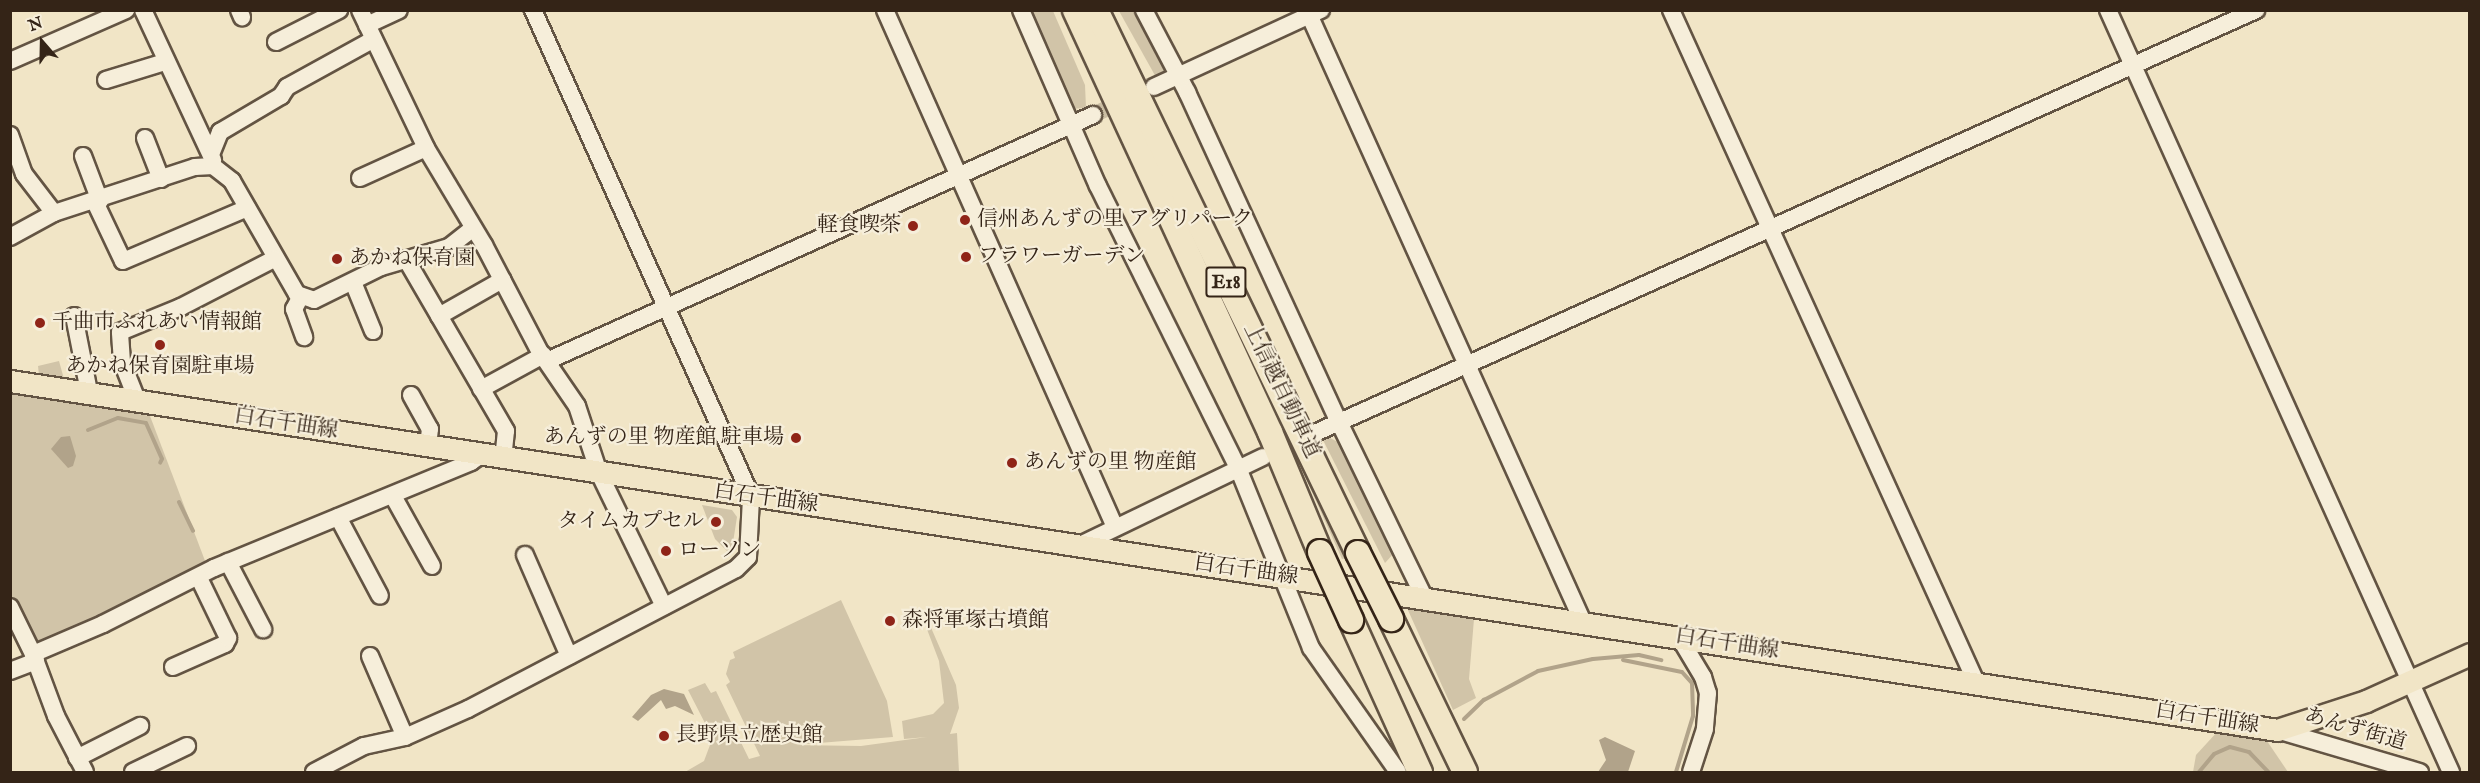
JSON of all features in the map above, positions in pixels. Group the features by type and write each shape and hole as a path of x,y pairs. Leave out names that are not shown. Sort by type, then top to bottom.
{"highway":[{"name":"上信越自動車道","path":"1075,10 1270,432 1320,552 1420,772"},
{"name":"上信越自動車道","path":"1096,10 1465,772"}],"main road":[{"name":"白石千曲線","path":"10,381 599,472 751,498 1582,620 2277,730 2346,708 2469,654"}],"street":[{"path":"10,61 126,10"},
{"path":"143,10 165,62 213,159 232,181 274,259 301,296 322,298 352,282 406,259 449,247 472,230"},
{"path":"276,42 339,10"},
{"path":"213,159 220,132 281,96 287,87 367,25 399,10"},
{"path":"314,772 364,746 405,737 569,656 736,569 748,557 751,498 533,10"},
{"path":"885,10 1115,528"},
{"path":"1021,10 1071,125 1238,468 1311,648 1398,772"},
{"path":"1144,10 1177,77 1187,92 1340,424 1424,597"},
{"path":"1671,10 1976,682"},
{"path":"2108,10 2451,772"},
{"path":"1316,433 2256,10"},
{"path":"1154,87 1313,12 1582,620"},
{"path":"367,25 426,148 545,358 577,406 599,472 664,606"},
{"path":"106,80 165,62"},
{"path":"481,389 545,358 667,307 1093,115"},
{"path":"10,135 17,177 54,213"},
{"path":"145,138 161,179"},
{"path":"360,178 426,148"},
{"path":"83,156 97,202 123,261 247,208"},
{"path":"10,237 54,213 97,202 213,159"},
{"path":"137,400 123,362 120,332 181,308 274,259"},
{"path":"406,259 506,431 503,458"},
{"path":"439,316 502,280"},
{"path":"352,282 373,331"},
{"path":"301,296 294,309 304,337"},
{"path":"74,316 89,392"},
{"path":"411,395 430,429 428,446"},
{"path":"10,671 228,562 393,496 471,462 481,454"},
{"path":"1078,546 1263,457"},
{"path":"393,496 432,566"},
{"path":"338,517 380,596"},
{"path":"525,555 569,656"},
{"path":"228,562 263,629"},
{"path":"173,667 225,644 228,638 199,578"},
{"path":"10,606 35,657 56,716 81,765 140,726"},
{"path":"1679,637 1703,677 1708,693 1705,729 1691,772"},
{"path":"370,656 405,737"},
{"name":"あんず街道","path":"2277,730 2420,772"},
{"path":"133,772 187,746"}],"shaded area":[{"path":"1026,11 1053,11 1085,85 1086,108 1069,109"},
{"path":"1119,11 1139,11 1166,63 1166,70 1157,79"},
{"path":"59,361 64,379 39,375 38,366"},
{"path":"11,392 150,416 207,566 39,646 34,644 11,596"},
{"path":"1282,411 1352,556 1342,559 1277,414"},
{"path":"70,436 76,456 73,466 68,468 51,449 61,437"},
{"path":"1330,438 1346,446 1394,553 1385,563 1323,440"},
{"path":"702,505 732,510 737,517 731,555 715,539"},
{"path":"841,600 887,701 893,737 794,745 861,746 927,737 904,739 902,721 933,714 944,703 939,661 925,624 929,623 956,685 959,708 950,734 957,733 959,772 685,772 704,761 710,745 707,727 688,690 705,683 711,693 716,691 749,759 760,756 726,685 730,682 726,674 730,660 735,658 733,652"},
{"path":"1407,608 1474,619 1469,679 1476,698 1453,710"},
{"path":"664,689 684,694 694,715 675,706 666,709 661,700 638,721 632,717 651,695"},
{"path":"2218,731 2267,741 2288,772 2193,772 2196,755"},
{"path":"1605,737 1635,751 1628,772 1598,772 1606,760 1599,740"}],"waterway":[{"path":"88,430 118,418 146,423 162,459 160,463"},
{"path":"179,502 193,531"},
{"path":"1464,719 1484,700 1538,671 1593,659 1639,655 1661,660"},
{"path":"1623,660 1682,672 1692,683 1693,716 1676,772"},
{"path":"2199,772 2214,754 2230,747 2249,752 2268,772"}],"tunnel":[{"path":"1093,115 1128,99"}],"place":[{"name":"信州あんずの里 アグリパーク","path":"965,220"},
{"name":"軽食喫茶","path":"913,226"},
{"name":"フラワーガーデン","path":"966,257"},
{"name":"あかね保育園","path":"337,259"},
{"name":"千曲市ふれあい情報館","path":"40,323"},
{"name":"あかね保育園駐車場","path":"160,345"},
{"name":"あんずの里 物産館 駐車場","path":"796,438"},
{"name":"あんずの里 物産館","path":"1012,463"},
{"name":"タイムカプセル","path":"716,522"},
{"name":"ローソン","path":"666,551"},
{"name":"森将軍塚古墳館","path":"890,621"},
{"name":"長野県立歴史館","path":"664,736"}]}
